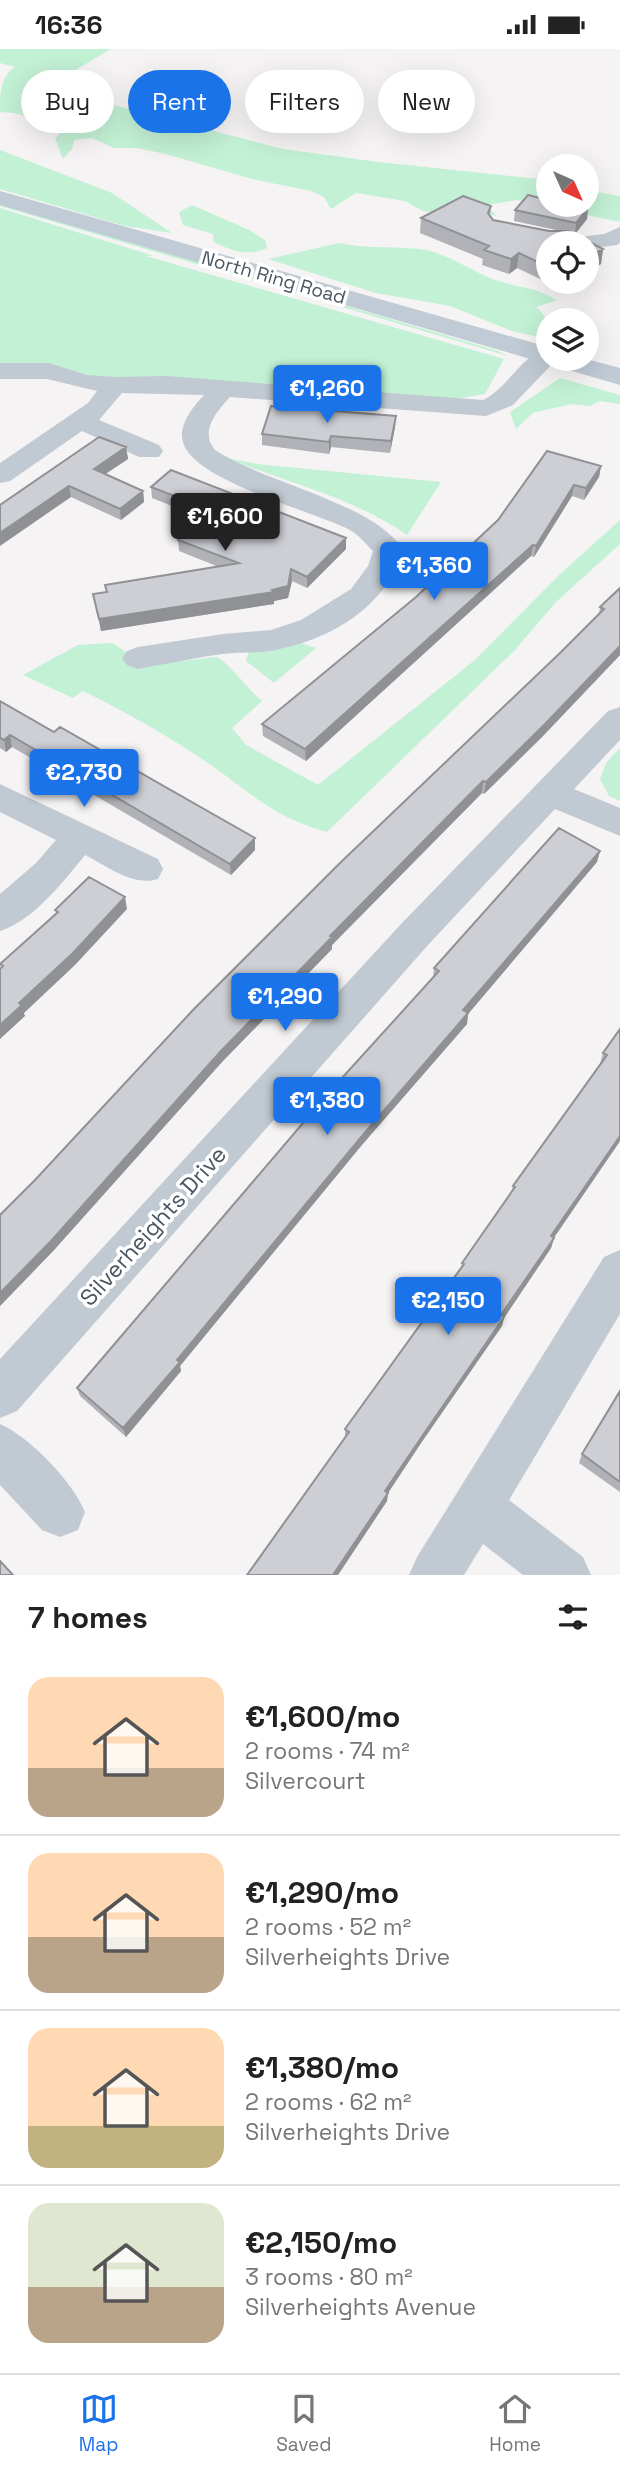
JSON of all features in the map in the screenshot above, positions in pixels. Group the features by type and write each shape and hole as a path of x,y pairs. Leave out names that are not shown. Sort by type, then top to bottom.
{"main road":[{"name":"North Ring Road","path":"0,198 536,353"},
{"name":"North Ring Road","path":"599,371 620,377"}],"street":[{"path":"599,241 609,240 620,234"},
{"path":"0,371 49,372 85,382 115,386 166,384 486,408 504,400 536,370"},
{"path":"0,475 97,409 115,386"},
{"path":"138,658 277,639 307,628 355,600 381,576 386,565 388,549 362,525 201,456 195,443 195,430 204,412 222,390"},
{"path":"80,421 149,451"},
{"name":"Silverheights Drive","path":"0,1394 406,944 620,719"},
{"path":"548,792 620,823"},
{"path":"0,797 145,869"},
{"path":"0,916 49,873 79,838"},
{"path":"435,1575 620,1272"},
{"path":"0,1448 61,1512"},
{"path":"478,1508 565,1575"}],"green space":[{"path":"0,49 111,49 76,70 21,70 21,115 0,112 4,81 15,67 0,63"},
{"path":"114,105 128,109 128,133 221,133 283,149 536,179 536,204 517,200 486,205 497,216 458,208 441,213 423,211 405,201 356,193 331,209 324,197 311,191 252,179 166,154 136,148 114,148 92,138 74,140 72,149 63,159 55,138 60,133 114,133"},
{"path":"0,150 112,193 172,233 125,226 0,189"},
{"path":"599,192 620,196 620,222 597,217 599,217"},
{"path":"0,203 498,351 508,356 0,206"},
{"path":"192,205 249,230 265,240 267,248 253,252 234,250 214,242 213,234 183,225 179,212"},
{"path":"0,208 154,256 146,256 504,359 485,394 456,399 104,379 48,366 0,363"},
{"path":"339,243 410,248 447,257 490,278 531,289 536,291 536,294 545,294 557,300 536,308 536,336 512,331 450,306 376,293 268,259"},
{"path":"560,378 620,395 620,404 600,401 590,406 571,404 533,413 516,429 510,412"},
{"path":"227,458 257,464 441,482 407,535 365,510"},
{"path":"620,520 620,544 556,602 514,651 327,832 277,811 177,743 99,699 83,691 73,698 23,675 78,645 112,643 147,665 216,657 262,701 232,728 246,745 318,785 475,660 559,575"},
{"path":"301,643 316,648 274,683 246,661 249,650"},
{"path":"620,748 620,801 609,796 600,779 606,763"}],"building":[{"path":"528,195 536,197 536,214 515,210"},
{"path":"463,196 491,206 488,213 493,220 549,231 536,231 536,261 519,253 511,259 484,250 489,246 421,218"},
{"path":"548,217 581,217 576,223"},
{"path":"271,406 396,416 391,441 331,436 329,442 262,434"},
{"path":"99,437 126,447 94,469 143,491 120,509 69,486 0,533 0,505"},
{"path":"547,451 601,466 586,488 574,485 536,546 533,545 305,749 262,724 416,597 498,520"},
{"path":"171,470 346,538 307,577 291,569 288,586 272,590 274,592 99,619 93,594 107,592 105,585 239,563 178,540 211,510 151,487"},
{"path":"620,588 620,646 544,725 486,782 483,781 330,936 332,937 221,1051 51,1241 0,1293 0,1215 193,1010 341,862 560,653 604,609 600,607"},
{"path":"0,701 54,732 60,727 255,838 230,864 10,735 4,740 0,738"},
{"path":"559,828 600,851 463,1010 468,1013 362,1136 177,1360 180,1362 123,1428 77,1388 332,1089 439,971 434,968"},
{"path":"89,877 125,897 0,1025 0,969 3,966 0,964 58,912 55,910"},
{"path":"620,1029 620,1136 551,1236 554,1238 501,1315 504,1317 385,1491 388,1493 333,1575 247,1575 349,1432 345,1429 464,1264 462,1263 515,1187 513,1186 607,1055 603,1053"},
{"path":"620,1391 620,1482 582,1454"},
{"path":"0,1561 13,1575 0,1575"}]}
